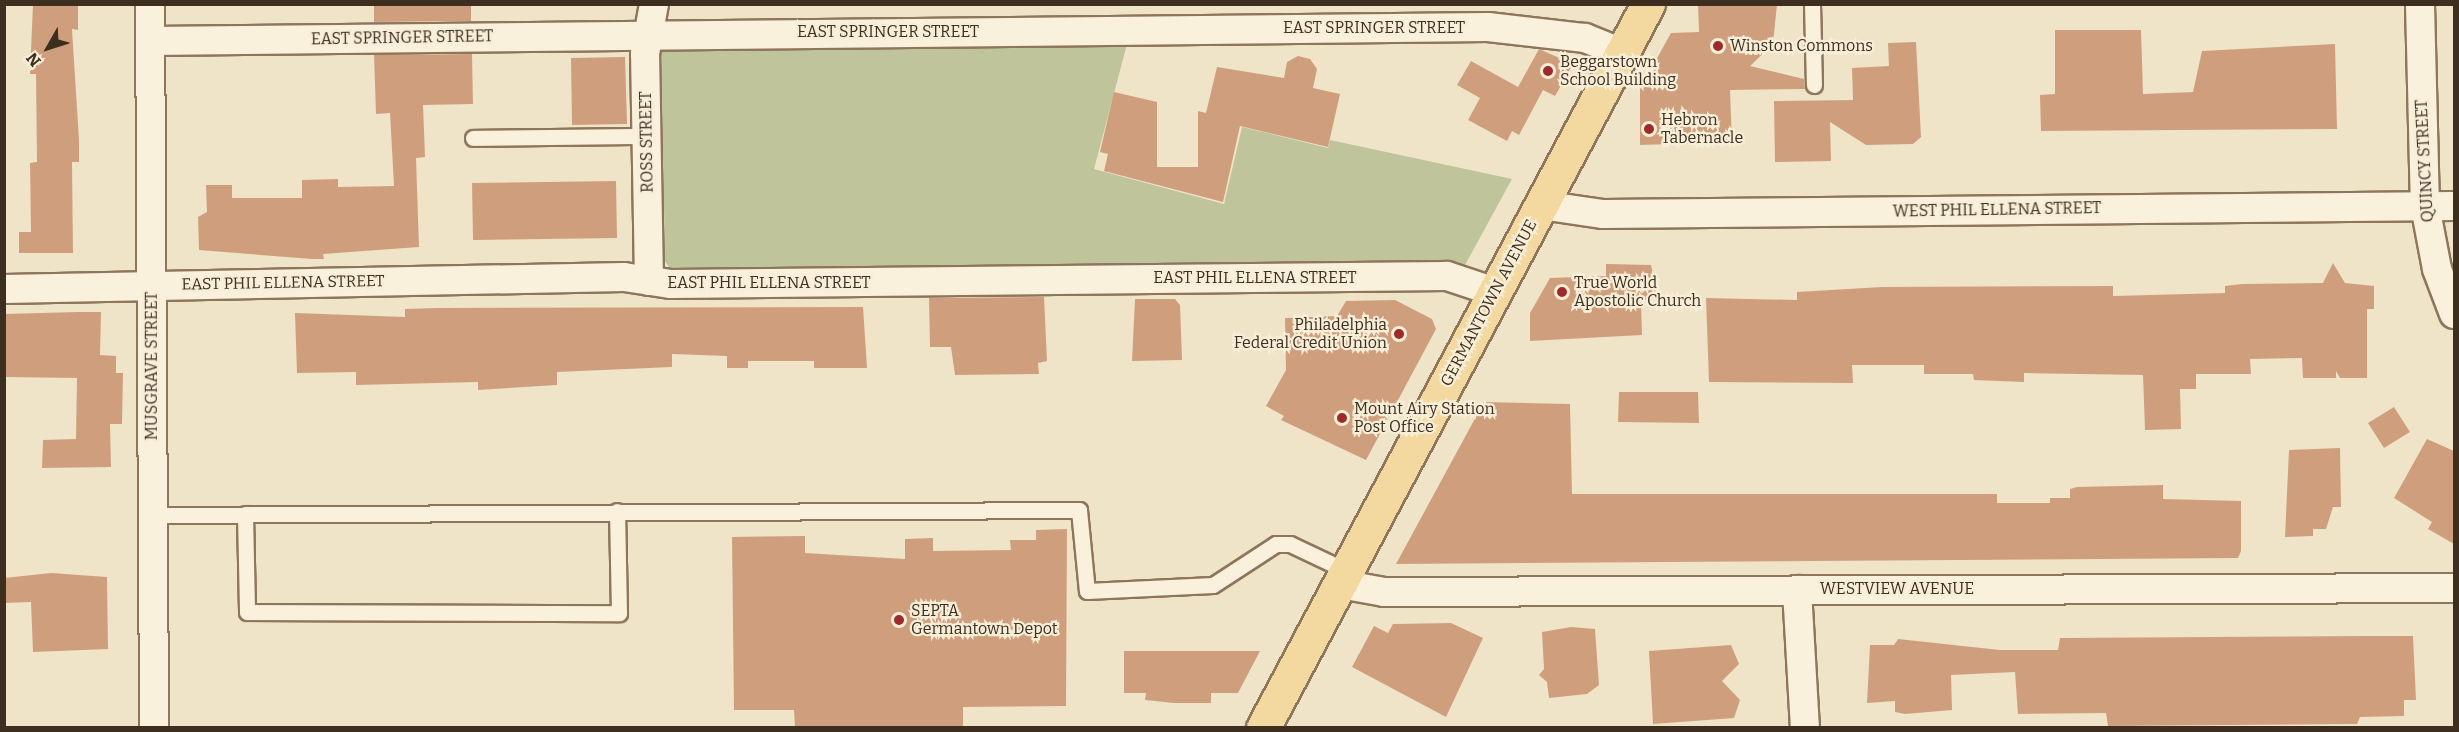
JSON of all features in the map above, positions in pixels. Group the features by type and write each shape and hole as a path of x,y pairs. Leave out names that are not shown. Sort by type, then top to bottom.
{"main road":[{"name":"GERMANTOWN AVENUE","path":"1263,728 1648,4"}],"street":[{"name":"MUSGRAVE STREET","path":"150,4 154,728"},
{"name":"ROSS STREET","path":"649,281 649,35 654,4"},
{"name":"QUINCY STREET","path":"2420,4 2425,206 2437,269 2454,314"},
{"name":"EAST SPRINGER STREET","path":"150,41 1515,27 1585,38 1622,53"},
{"name":"WEST PHIL ELLENA STREET","path":"1541,205 1603,214 2454,206"},
{"name":"EAST PHIL ELLENA STREET","path":"4,289 649,281 1447,276 1495,292"},
{"name":"WESTVIEW AVENUE","path":"1343,578 1384,592 2454,588"},
{"path":"1797,590 1805,728"}],"lane":[{"path":"1812,4 1814,85"},
{"path":"473,138 648,136"},
{"path":"154,515 1079,510 1087,591 1213,585 1276,544 1290,544 1343,578"},
{"path":"245,514 247,612 620,613 617,511"}],"green space":[{"path":"1127,44 1094,169 1224,204 1242,127 1328,148 1330,140 1512,179 1465,265 671,270 665,261 661,51"}],"building":[{"path":"33,4 78,4 78,30 72,29 79,140 79,162 72,162 73,253 19,253 19,232 31,232 30,163 37,162 36,74 30,74"},
{"path":"374,4 471,4 471,21 374,22"},
{"path":"1698,4 1777,4 1773,44 1750,66 1804,79 1805,89 1730,90 1732,142 1640,145 1640,89 1671,33 1699,32"},
{"path":"2055,30 2141,30 2143,94 2193,92 2202,51 2335,44 2337,129 2041,131 2040,95 2055,94"},
{"path":"1916,42 1921,137 1913,144 1866,145 1830,122 1831,161 1775,162 1774,101 1853,100 1852,68 1889,66 1888,43"},
{"path":"1539,49 1573,64 1555,96 1543,90 1519,135 1512,131 1507,141 1468,120 1480,98 1457,85 1471,61 1518,87"},
{"path":"472,54 473,104 423,105 425,157 416,158 419,247 323,254 324,259 199,250 198,217 207,212 206,185 232,185 232,198 302,198 302,180 338,179 338,187 394,186 390,113 376,114 374,55"},
{"path":"1298,56 1310,59 1317,69 1313,88 1340,94 1328,147 1240,126 1223,202 1104,171 1108,154 1100,152 1114,92 1157,102 1157,167 1198,167 1198,111 1206,113 1217,67 1284,78 1287,62"},
{"path":"625,57 627,124 572,125 571,58"},
{"path":"616,181 617,238 473,240 472,183"},
{"path":"2333,263 2345,283 2374,286 2374,309 2367,309 2367,378 2340,378 2336,371 2336,378 2303,378 2302,358 2250,359 2251,374 2196,374 2196,389 2180,389 2181,429 2145,430 2143,375 2024,373 2024,382 1974,380 1973,374 1924,374 1924,365 1852,365 1853,383 1709,382 1706,298 1797,300 1797,292 1882,287 2113,286 2113,296 2225,293 2225,286 2242,284 2323,283"},
{"path":"1606,264 1651,265 1657,292 1641,303 1642,335 1530,341 1530,313 1550,278 1606,276"},
{"path":"1044,297 1047,361 1038,363 1039,374 955,375 951,347 930,347 929,298"},
{"path":"1135,299 1175,299 1180,305 1182,360 1132,361"},
{"path":"1395,300 1432,319 1436,329 1366,460 1281,420 1284,416 1266,406 1286,370 1285,318 1337,316 1346,301"},
{"path":"863,307 867,368 814,368 814,361 748,361 748,368 727,368 727,356 672,354 672,367 557,372 557,385 478,390 478,382 356,385 356,372 297,373 295,313 405,317 405,309 437,308"},
{"path":"101,312 100,355 116,356 116,373 123,373 122,424 110,424 111,467 42,468 43,440 76,439 77,378 4,377 4,314"},
{"path":"1619,392 1698,392 1699,423 1618,422"},
{"path":"1484,402 1570,404 1572,494 1997,494 1997,503 2050,503 2050,498 2070,498 2070,489 2077,487 2163,485 2163,499 2241,501 2241,551 2238,558 1396,564"},
{"path":"2394,407 2410,432 2384,448 2368,423"},
{"path":"2427,439 2454,451 2454,544 2428,529 2432,522 2394,498"},
{"path":"2340,448 2341,507 2333,507 2326,529 2313,529 2313,536 2285,537 2289,450"},
{"name":"SEPTA Germantown Depot","path":"1067,529 1066,706 963,707 963,728 795,728 794,710 734,710 732,537 805,536 805,553 905,559 905,539 933,538 933,551 1011,550 1010,540 1036,540 1036,530"},
{"path":"51,573 107,577 108,649 33,652 31,602 4,603 4,578"},
{"path":"1451,623 1483,638 1446,717 1352,667 1374,626 1388,633 1393,624"},
{"path":"1571,627 1595,629 1599,685 1587,694 1549,698 1547,682 1539,675 1544,669 1542,632"},
{"path":"2413,636 2416,700 2404,700 2404,716 2360,717 2357,724 2108,726 2106,713 2018,714 2015,672 1951,675 1952,710 1905,714 1895,712 1895,701 1867,703 1870,645 1894,645 1898,639 2000,650 2058,650 2060,638"},
{"path":"1731,645 1739,664 1722,681 1740,700 1734,718 1653,724 1649,651"},
{"path":"1124,651 1260,651 1238,693 1211,693 1211,703 1174,703 1145,700 1146,693 1124,693"}],"place":[{"name":"Winston Commons","path":"1718,46"},
{"name":"Beggarstown School Building","path":"1548,71"},
{"name":"Hebron Tabernacle","path":"1649,129"},
{"name":"True World Apostolic Church","path":"1562,292"},
{"name":"Philadelphia Federal Credit Union","path":"1399,334"},
{"name":"Mount Airy Station Post Office","path":"1342,418"},
{"name":"SEPTA Germantown Depot","path":"899,620"}]}
